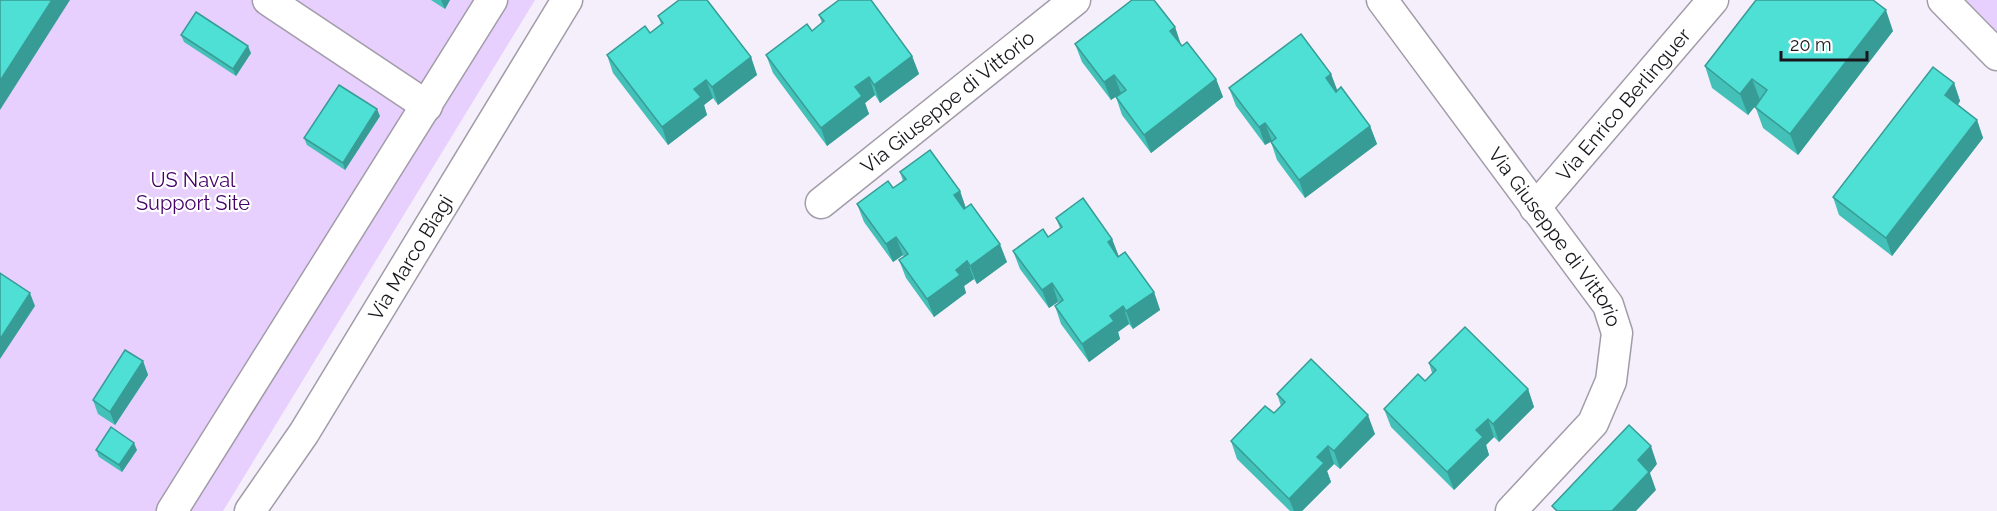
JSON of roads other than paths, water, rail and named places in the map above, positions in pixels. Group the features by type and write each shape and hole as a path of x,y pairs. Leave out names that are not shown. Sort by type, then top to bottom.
{"street":[{"path":"268,0 308,11 427,106"},
{"path":"172,511 206,453 492,0"},
{"name":"Via Marco Biagi","path":"250,511 304,433 567,0"},
{"name":"Via Giuseppe di Vittorio","path":"821,203 1075,0"},
{"name":"Via Giuseppe di Vittorio","path":"1382,0 1608,305 1617,333 1611,381 1593,423 1511,511"},
{"name":"Via Enrico Berlinguer","path":"1535,208 1713,0"},
{"path":"1943,0 1997,55"}],"park label":[{"name":"US Naval Support Site","path":"193,192"}]}
